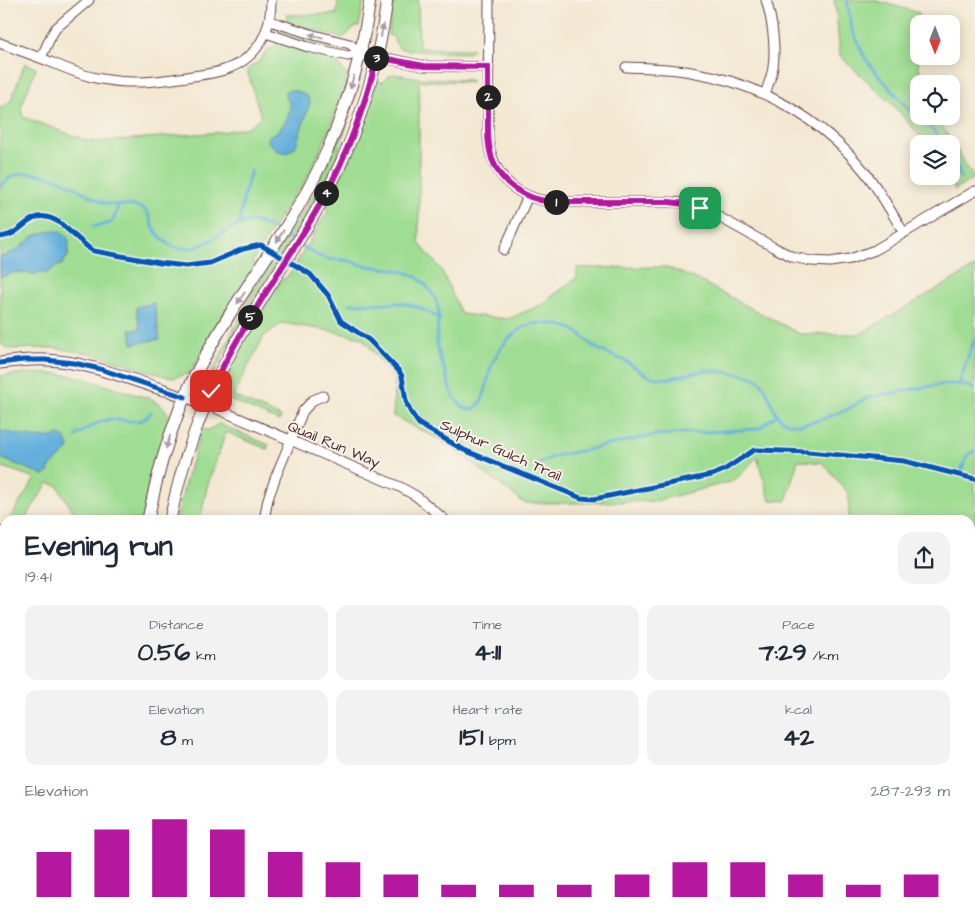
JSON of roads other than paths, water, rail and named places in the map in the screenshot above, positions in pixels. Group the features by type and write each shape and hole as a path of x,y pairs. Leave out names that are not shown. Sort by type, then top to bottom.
{"street":[{"path":"41,58 50,36 56,28 89,0"},
{"path":"0,43 84,75 132,83 156,82 223,70 236,65 257,48 266,33 270,21 271,0"},
{"path":"149,515 170,434 191,384 220,330 309,187 330,145 346,104 360,53 370,0"},
{"path":"171,515 182,469 205,404 232,350 332,182 354,131 377,57 387,0"},
{"path":"489,0 488,136 492,158 497,170 507,182 528,196 557,202 669,202 685,204 714,214 786,254 816,262 837,261 863,255 882,246 975,191"},
{"path":"765,94 774,59 770,15 766,0"},
{"path":"270,21 350,44 360,53"},
{"path":"266,33 308,47 348,56 360,53 424,66 488,67"},
{"path":"626,67 681,70 732,81 765,94 794,110 813,122 858,164 873,183 904,233"},
{"path":"504,250 528,196"},
{"path":"0,363 23,360 64,361 100,369 164,390"},
{"name":"Quail Run Way","path":"164,390 205,404 406,490 439,515"},
{"path":"265,515 271,490 304,411 316,398 323,396"}],"water":[{"path":"285,91 305,94 310,103 295,148 287,153 276,150 267,140 268,136 281,128 287,118 290,103 286,98"},
{"path":"55,230 68,238 69,242 68,256 62,264 46,273 17,272 0,277 0,255 3,257 18,249 35,235"},
{"path":"154,303 160,339 132,344 130,330 140,329 136,307"},
{"path":"0,431 46,438 60,435 65,439 69,447 49,468 48,473 44,475 0,458"}],"waterway":[{"path":"847,0 852,29 863,54 872,68 916,117 937,135"},
{"path":"239,225 244,195 251,171"},
{"path":"0,187 15,175 30,173 60,180 104,203 130,205 145,210 154,229 161,238 166,243 182,249 202,245 231,228 250,222 267,226 295,242"},
{"path":"93,226 105,225 111,222 118,205"},
{"path":"300,245 327,259 347,260 362,265 401,271 418,278 425,284 436,300 438,307 438,348 450,391 459,403 468,409 474,409 482,401 490,370 496,355 506,341 526,326 539,323 570,328 597,348 654,377 668,378 707,371 752,377 760,381 765,388 776,413 790,423 802,424 819,420 877,395 946,384 963,385 975,389"},
{"path":"349,304 402,303 421,308 440,319"},
{"path":"959,384 975,337"},
{"path":"76,436 103,421 113,419 137,421 147,417 151,412"},
{"path":"535,466 552,457 656,435 756,429 777,415"},
{"path":"962,469 968,455 975,451"}]}
